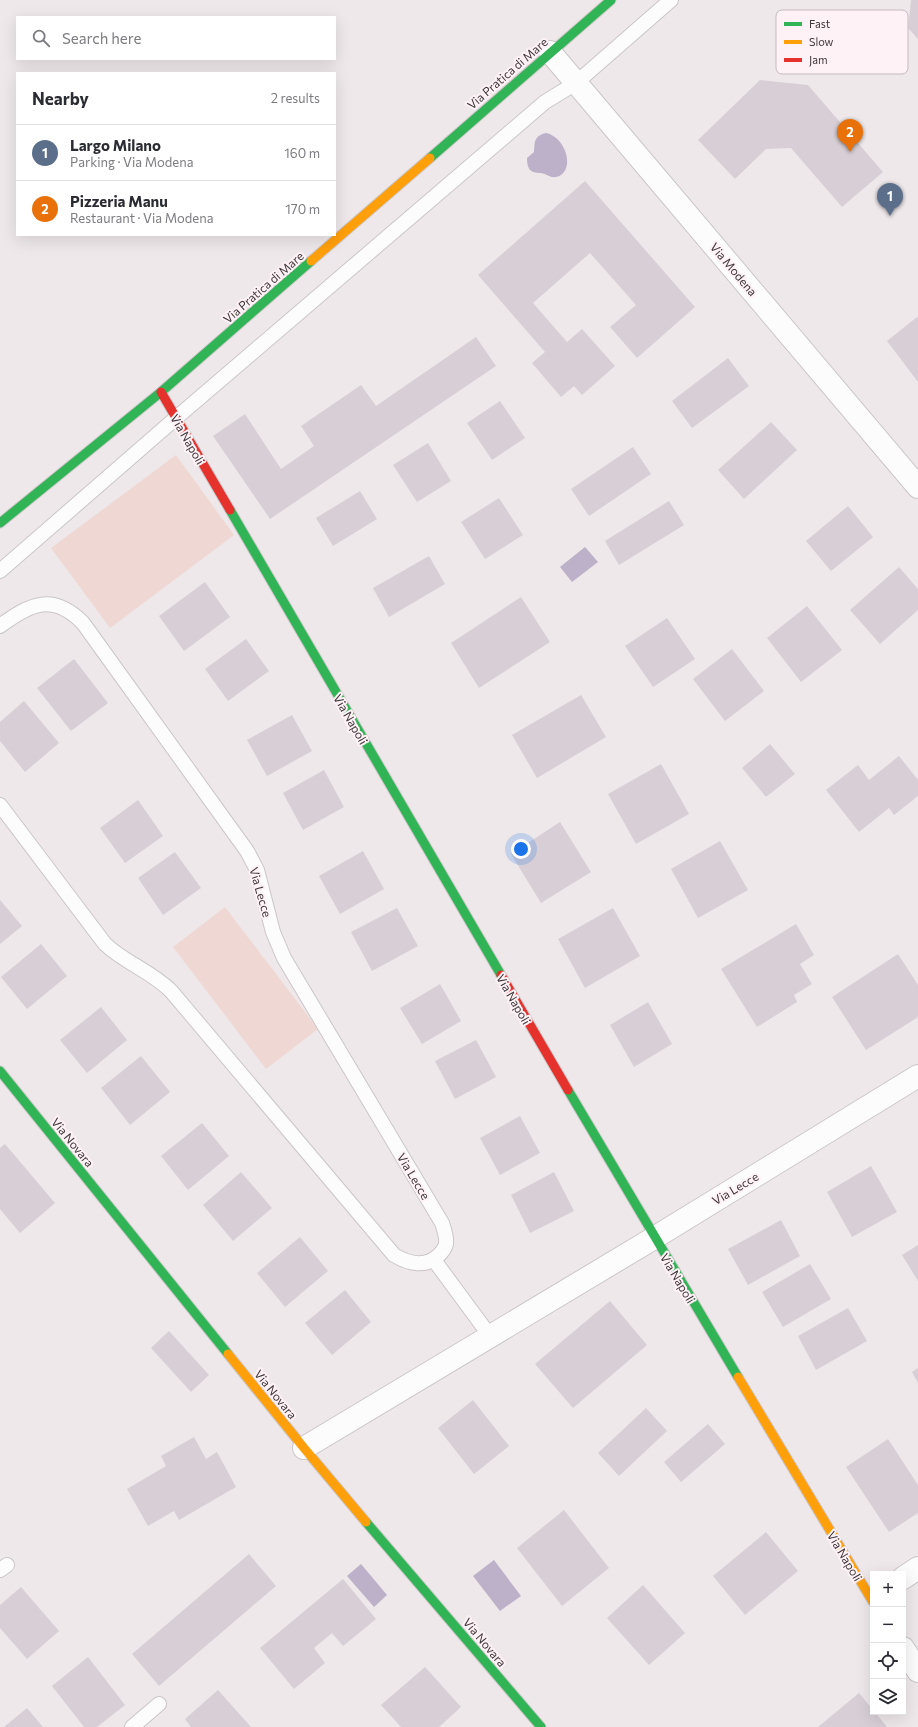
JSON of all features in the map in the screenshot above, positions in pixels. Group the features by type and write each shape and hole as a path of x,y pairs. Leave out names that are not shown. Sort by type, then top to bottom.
{"street":[{"name":"Via Pratica di Mare","path":"0,523 161,392 611,0"},
{"name":"Via Modena","path":"550,52 918,487"},
{"name":"Via Napoli","path":"161,392 654,1238 870,1597"},
{"name":"Via Novara","path":"0,1070 304,1448 541,1727"},
{"name":"Via Lecce","path":"304,1448 654,1238 918,1076"},
{"path":"906,1576 918,1568"},
{"path":"906,1653 918,1671"}],"lane":[{"path":"0,571 545,102 576,83 671,0"},
{"name":"Via Lecce","path":"0,626 25,609 39,605 53,604 64,608 84,623 247,851 257,870 273,932 284,958 442,1223 446,1244 442,1252 434,1260"},
{"path":"0,805 105,944 123,959 157,978 171,991 394,1255 404,1261 414,1264 424,1264 434,1260 490,1336"},
{"path":"132,1727 159,1704"}],"shaded area":[{"path":"546,133 559,141 564,148 566,155 566,169 562,174 556,177 534,172 530,170 528,165 527,158 534,152 537,137"},
{"path":"176,455 234,535 110,628 51,548"},
{"path":"585,547 598,562 572,582 560,567"},
{"path":"225,907 318,1029 266,1069 173,947"},
{"path":"494,1560 521,1596 500,1611 473,1576"},
{"path":"361,1564 387,1595 374,1607 347,1576"}],"building":[{"path":"911,0 918,0 918,39 908,28"},
{"path":"760,80 808,85 883,172 842,207 791,148 766,149 735,179 698,140"},
{"path":"585,181 695,307 637,358 610,327 636,305 590,253 533,303 567,342 582,329 615,366 582,395 574,386 561,397 532,363 545,352 478,275"},
{"path":"917,317 918,318 918,382 887,341"},
{"path":"476,337 496,366 270,519 213,436 245,414 281,469 314,446 301,426 361,385 376,406"},
{"path":"728,358 749,386 692,428 672,401"},
{"path":"500,401 525,438 492,460 467,423"},
{"path":"771,422 797,450 744,499 718,470"},
{"path":"428,443 451,481 417,502 393,465"},
{"path":"633,447 651,474 589,516 571,489"},
{"path":"360,491 377,519 333,546 316,518"},
{"path":"499,498 523,535 485,559 461,522"},
{"path":"669,501 684,525 619,565 605,541"},
{"path":"848,506 873,537 831,571 806,541"},
{"path":"429,556 445,584 389,617 373,588"},
{"path":"899,567 918,589 918,610 880,644 850,610"},
{"path":"205,582 230,617 184,651 159,616"},
{"path":"521,597 550,642 479,688 451,643"},
{"path":"807,606 842,650 801,682 767,638"},
{"path":"667,618 695,659 653,687 625,646"},
{"path":"246,639 269,671 228,701 205,669"},
{"path":"732,649 764,691 725,721 693,679"},
{"path":"74,659 108,703 71,731 37,688"},
{"path":"581,695 606,737 537,778 512,735"},
{"path":"24,701 59,743 25,772 0,741 0,722"},
{"path":"292,715 312,751 267,776 247,740"},
{"path":"770,744 795,774 766,797 742,768"},
{"path":"899,756 918,780 918,796 894,815 889,808 859,832 826,790 858,765 869,780"},
{"path":"661,764 689,814 636,844 608,794"},
{"path":"324,770 344,807 303,830 283,793"},
{"path":"138,800 163,836 125,863 100,828"},
{"path":"560,822 591,872 541,903 511,854"},
{"path":"720,841 748,890 698,918 671,869"},
{"path":"363,851 384,889 340,914 319,876"},
{"path":"175,852 201,888 163,915 138,878"},
{"path":"0,900 22,926 0,944"},
{"path":"397,908 418,946 372,971 351,932"},
{"path":"613,908 640,956 585,988 558,939"},
{"path":"796,924 814,955 800,964 812,984 794,995 797,1002 757,1027 721,969"},
{"path":"41,944 67,976 27,1009 1,977"},
{"path":"898,954 918,985 918,1017 866,1050 832,997"},
{"path":"440,984 461,1021 422,1044 400,1008"},
{"path":"648,1002 672,1044 634,1067 610,1025"},
{"path":"101,1007 127,1040 87,1073 60,1040"},
{"path":"476,1040 496,1077 455,1099 435,1061"},
{"path":"141,1056 170,1092 130,1125 101,1088"},
{"path":"520,1116 540,1153 500,1175 480,1138"},
{"path":"202,1123 229,1156 188,1190 161,1156"},
{"path":"5,1144 55,1203 20,1233 0,1209 0,1148"},
{"path":"871,1166 897,1212 852,1237 827,1192"},
{"path":"241,1172 272,1208 233,1241 203,1205"},
{"path":"554,1172 574,1211 530,1233 511,1195"},
{"path":"781,1220 800,1256 748,1285 728,1249"},
{"path":"300,1237 328,1271 285,1307 257,1273"},
{"path":"918,1245 918,1281 902,1255"},
{"path":"810,1264 831,1299 783,1327 762,1292"},
{"path":"345,1290 371,1322 332,1355 305,1323"},
{"path":"610,1301 647,1345 573,1408 535,1364"},
{"path":"848,1308 867,1341 816,1370 798,1336"},
{"path":"169,1331 209,1375 191,1392 151,1348"},
{"path":"918,1368 918,1383 912,1372"},
{"path":"473,1400 509,1446 474,1474 438,1428"},
{"path":"646,1408 667,1431 619,1476 598,1453"},
{"path":"708,1424 725,1444 681,1482 664,1462"},
{"path":"194,1437 206,1459 217,1452 236,1487 179,1520 174,1511 148,1526 127,1489 166,1466 161,1456"},
{"path":"888,1439 918,1485 918,1513 889,1532 846,1467"},
{"path":"564,1510 609,1568 562,1606 517,1548"},
{"path":"766,1532 798,1571 745,1615 713,1576"},
{"path":"249,1554 276,1586 159,1686 132,1654"},
{"path":"343,1579 376,1619 343,1646 332,1633 314,1648 325,1663 294,1689 260,1648"},
{"path":"643,1585 685,1633 649,1665 607,1618"},
{"path":"21,1587 59,1631 27,1659 0,1628 0,1605"},
{"path":"88,1657 125,1705 97,1727 84,1727 52,1686"},
{"path":"425,1667 461,1707 439,1727 401,1727 381,1705"},
{"path":"218,1690 251,1727 191,1727 185,1719"},
{"path":"859,1693 870,1706 870,1715 877,1715 887,1727 818,1727"},
{"path":"27,1708 43,1727 4,1727"}],"traffic: fast":[{"path":"430,158 611,0"},
{"path":"0,523 161,392 311,261"},
{"path":"230,510 501,975"},
{"path":"0,1071 228,1354"},
{"path":"568,1090 738,1377"},
{"path":"366,1522 541,1727"}],"traffic: slow":[{"path":"311,261 430,158"},
{"path":"228,1354 366,1522"},
{"path":"738,1377 870,1597"}],"traffic: jam":[{"path":"161,392 230,510"},
{"path":"501,975 568,1090"}],"place":[{"name":"Pizzeria Manu","path":"850,152"},
{"name":"Largo Milano","path":"890,216"}]}
